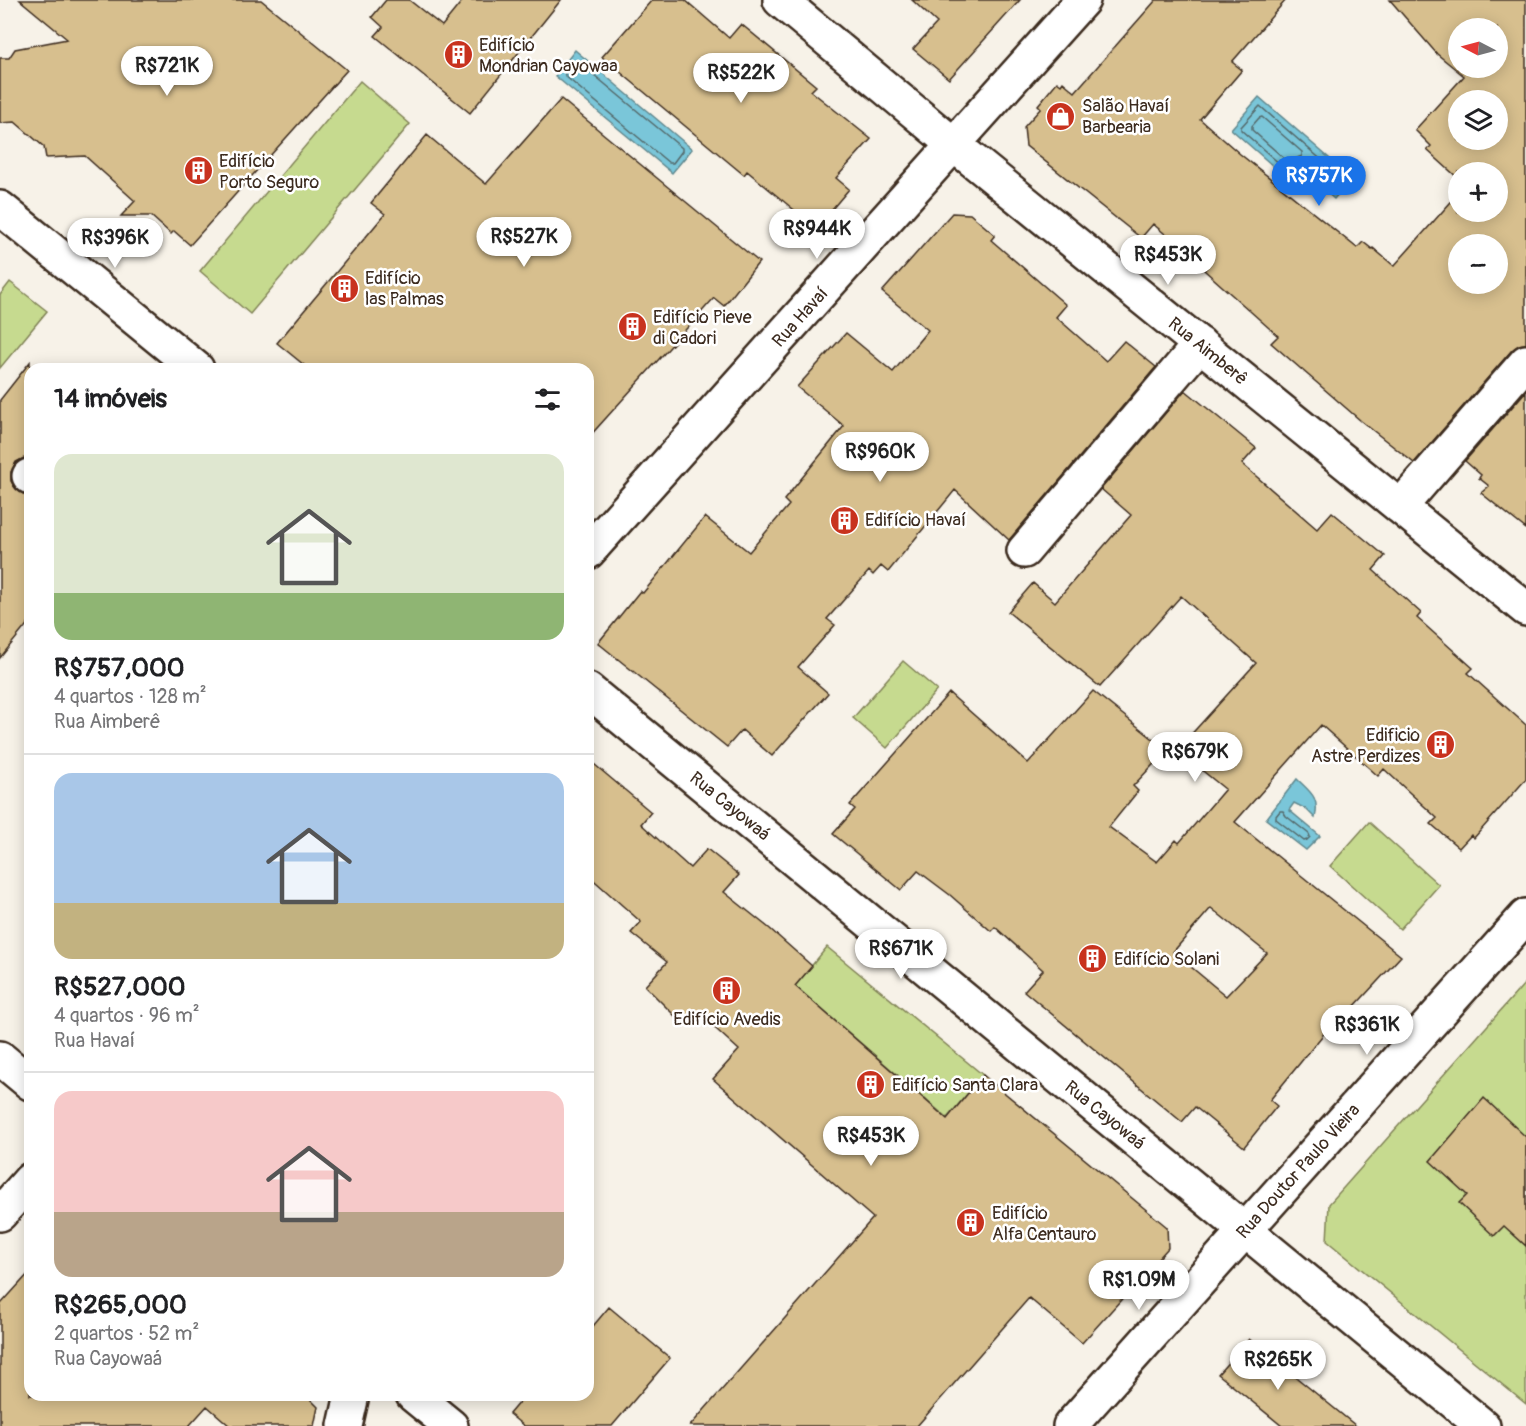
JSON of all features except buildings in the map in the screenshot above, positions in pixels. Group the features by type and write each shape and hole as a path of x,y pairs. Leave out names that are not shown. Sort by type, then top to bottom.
{"street":[{"name":"Rua Aimberê","path":"780,0 954,145 1526,609"},
{"name":"Rua Havaí","path":"594,545 1083,0"},
{"path":"0,208 190,363"},
{"path":"1024,551 1200,344"},
{"path":"1400,507 1526,362"},
{"name":"Rua Cayowaá","path":"594,695 1483,1426"},
{"name":"Rua Doutor Paulo Vieira","path":"1070,1426 1526,916"},
{"path":"0,1058 24,1078"},
{"path":"0,1214 24,1187"},
{"path":"345,1426 351,1401"},
{"path":"420,1401 451,1426"}],"green space":[{"path":"360,81 410,124 250,314 200,271"},
{"path":"10,282 47,311 0,368 0,295"},
{"path":"903,661 937,690 887,748 853,718"},
{"path":"1369,822 1439,885 1400,929 1330,866"},
{"path":"827,947 983,1075 947,1118 795,986"},
{"path":"1526,982 1526,1404 1327,1241 1329,1204"}],"water":[{"path":"575,50 692,149 672,173 555,76"},
{"path":"1259,97 1352,178 1334,199 1301,170 1290,181 1231,129"},
{"path":"1297,779 1315,800 1315,818 1306,809 1294,803 1289,810 1320,836 1306,850 1266,819"}],"place":[{"name":"Edifício Mondrian Cayowaa","path":"458,55"},
{"name":"Salão Havaí Barbearia","path":"1061,116"},
{"name":"Edifício Porto Seguro","path":"198,171"},
{"name":"Edifício las Palmas","path":"344,288"},
{"name":"Edifício Pieve di Cadori","path":"632,327"},
{"name":"Edifício Havaí","path":"844,520"},
{"name":"Edificio Astre Perdizes","path":"1441,745"},
{"name":"Edifício Solani","path":"1093,959"},
{"name":"Edifício Avedis","path":"727,990"},
{"name":"Edifício Santa Clara","path":"871,1085"},
{"name":"Edifício Alfa Centauro","path":"971,1223"}]}
